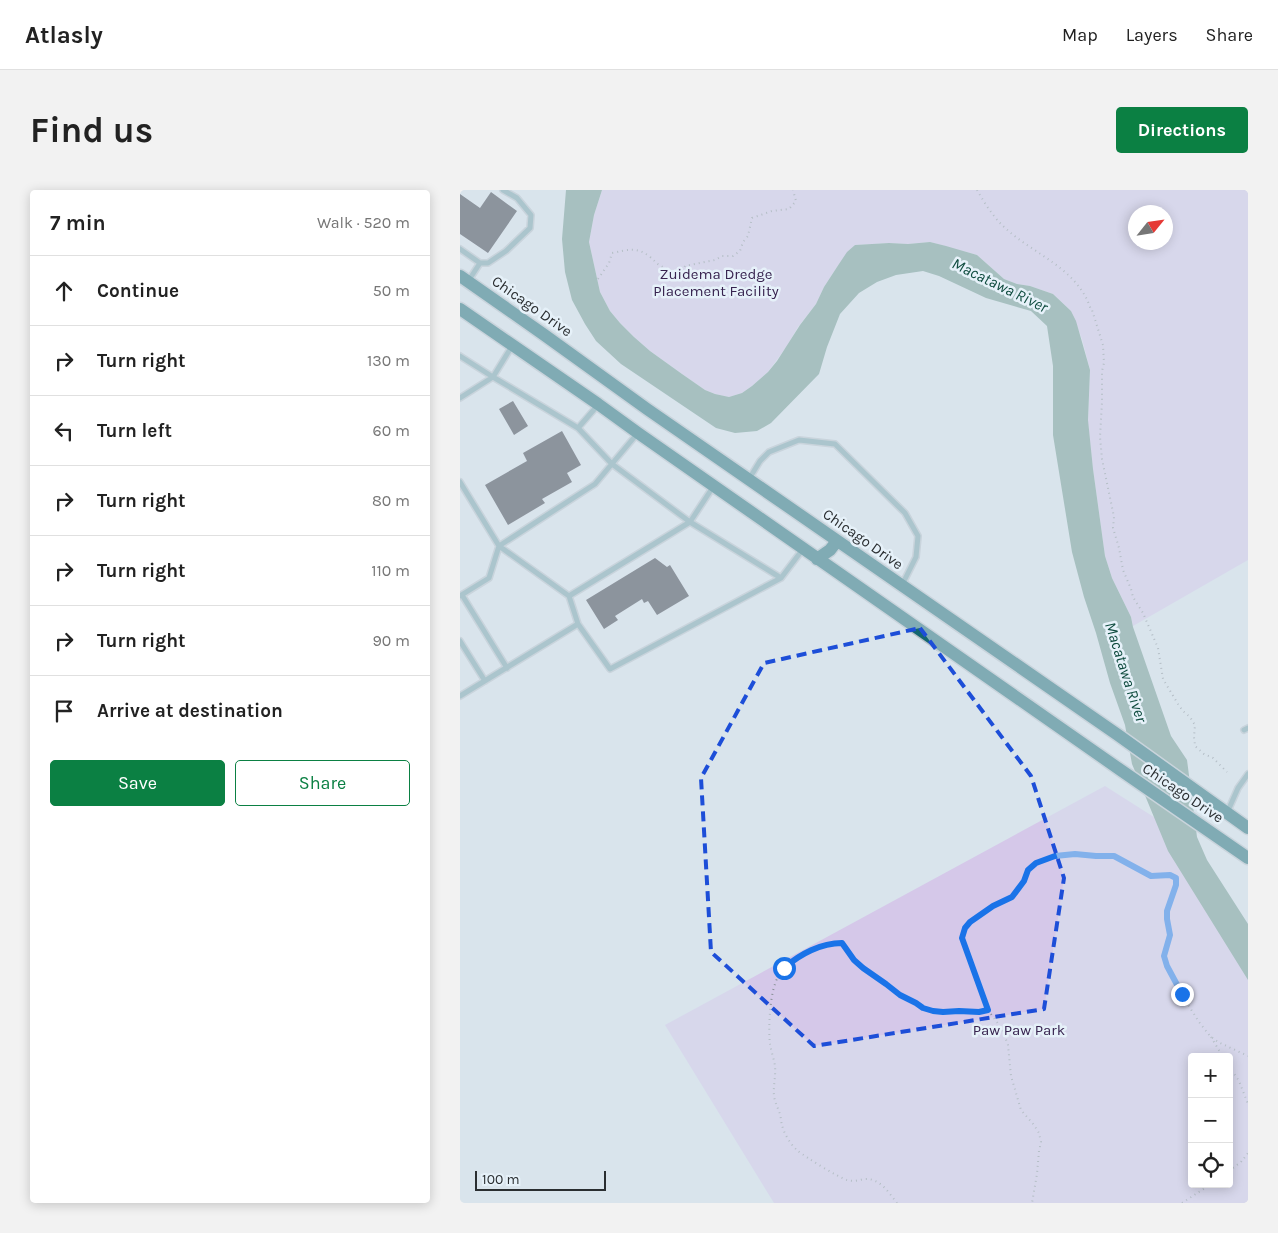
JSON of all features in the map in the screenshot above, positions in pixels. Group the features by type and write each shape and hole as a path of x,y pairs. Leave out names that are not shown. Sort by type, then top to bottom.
{"main road":[{"name":"Chicago Drive","path":"463,281 543,334 901,586 1118,735 1248,828"},
{"name":"Chicago Drive","path":"460,309 1248,858"},
{"path":"817,559 830,550 837,541"}],"lane":[{"path":"460,249 480,263 488,263 506,251 530,228 532,215 517,198 503,190"},
{"path":"463,281 480,263"},
{"path":"460,398 493,377 512,346"},
{"path":"460,356 578,428 612,464 690,522 782,578"},
{"path":"578,428 598,404"},
{"path":"507,668 461,596 488,578 498,546 594,484 638,433"},
{"path":"748,479 760,461 769,452 776,449 799,440 836,444 905,513 918,536 916,556 901,586"},
{"path":"460,482 498,546 570,596 578,624 610,669 782,578 803,549"},
{"path":"570,596 690,522 713,486"},
{"path":"460,696 578,624"},
{"path":"460,640 485,681"},
{"path":"1226,813 1238,788 1248,774"}],"path":[{"path":"598,279 609,263 612,253 633,249 643,252 657,263 681,275 685,266 715,260 722,256 733,256 740,251 743,242 748,236 752,218 772,211 789,209 796,201 793,190"},
{"path":"977,190 1001,225 1023,243 1054,263 1074,281 1085,295 1092,310 1103,345 1104,363 1102,371 1100,437 1102,459 1114,517 1113,528 1119,548 1122,570 1158,648 1163,679 1178,704 1195,725 1195,746 1204,754 1213,758 1227,772"},
{"path":"1032,1203 1041,1142 1039,1133 1021,1110 1011,1076 1008,1045 1002,1029 988,1010 962,938 965,928 970,922 993,906 1012,897 1024,881 1028,870 1036,863 1065,854 1114,856 1151,876 1170,875 1176,878 1176,885 1167,911 1170,935 1164,956 1167,966 1187,1004 1221,1053"},
{"path":"897,1203 878,1182 867,1178 848,1180 836,1175 798,1151 782,1127 780,1114 774,1098 775,1066 770,1045 770,1016 774,985 778,976 792,962 807,952 826,944 842,943 854,960 863,968 900,995 923,1008 943,1012 979,1012 988,1010"},
{"path":"1210,1036 1218,1042 1248,1056"},
{"path":"1233,1071 1240,1081 1248,1104"},
{"path":"1233,1168 1248,1153"},
{"path":"1182,1203 1205,1188"}],"highlighted area":[{"path":"920,628 1031,776 1064,878 1044,1009 814,1046 711,952 701,778 764,663"}],"green space":[{"name":"Zuidema Dredge Placement Facility","path":"602,190 1248,190 1248,560 1133,626 1131,617 1112,578 1105,556 1088,423 1090,370 1082,339 1071,311 1053,294 1004,279 977,255 930,242 855,245 837,267 816,304 768,372 742,393 729,397 705,390 650,351 620,323 610,311 600,292 589,242 594,215"},
{"name":"Paw Paw Park","path":"1105,786 1179,833 1248,954 1248,1203 774,1203 665,1025"}],"water":[{"name":"Macatawa River","path":"566,190 602,190 594,215 589,242 600,292 610,311 650,351 705,390 715,394 729,397 742,393 768,372 816,304 824,287 847,252 855,245 930,242 977,255 1004,279 1053,294 1071,311 1076,321 1090,370 1088,420 1105,556 1112,578 1131,617 1171,736 1187,760 1197,837 1207,860 1248,924 1248,980 1168,851 1132,764 1125,725 1110,683 1072,552 1053,435 1053,366 1047,326 1031,311 986,298 939,276 923,271 896,275 877,282 859,293 840,314 819,374 771,423 757,431 735,433 716,428 621,364 596,341 585,324 572,300 565,272 562,239"}],"building":[{"path":"491,192 517,211 488,253 460,234 460,194 480,208"},
{"path":"513,401 528,426 514,435 499,409"},
{"path":"562,431 581,465 567,473 572,482 542,499 545,503 508,525 485,485 527,461 523,453"},
{"path":"655,558 667,567 670,565 689,596 657,615 648,601 644,603 642,599 615,616 618,620 604,629 586,600"}],"route":[{"path":"784,968 816,948 826,944 842,943 854,960 863,968 900,995 923,1008 943,1012 979,1012 988,1010 964,946 962,938 965,928 970,922 993,906 1012,897 1024,881 1028,870 1036,863 1065,854 1114,856 1151,876 1170,875 1176,878 1176,885 1167,911 1170,935 1164,956 1167,966 1182,994"}]}
